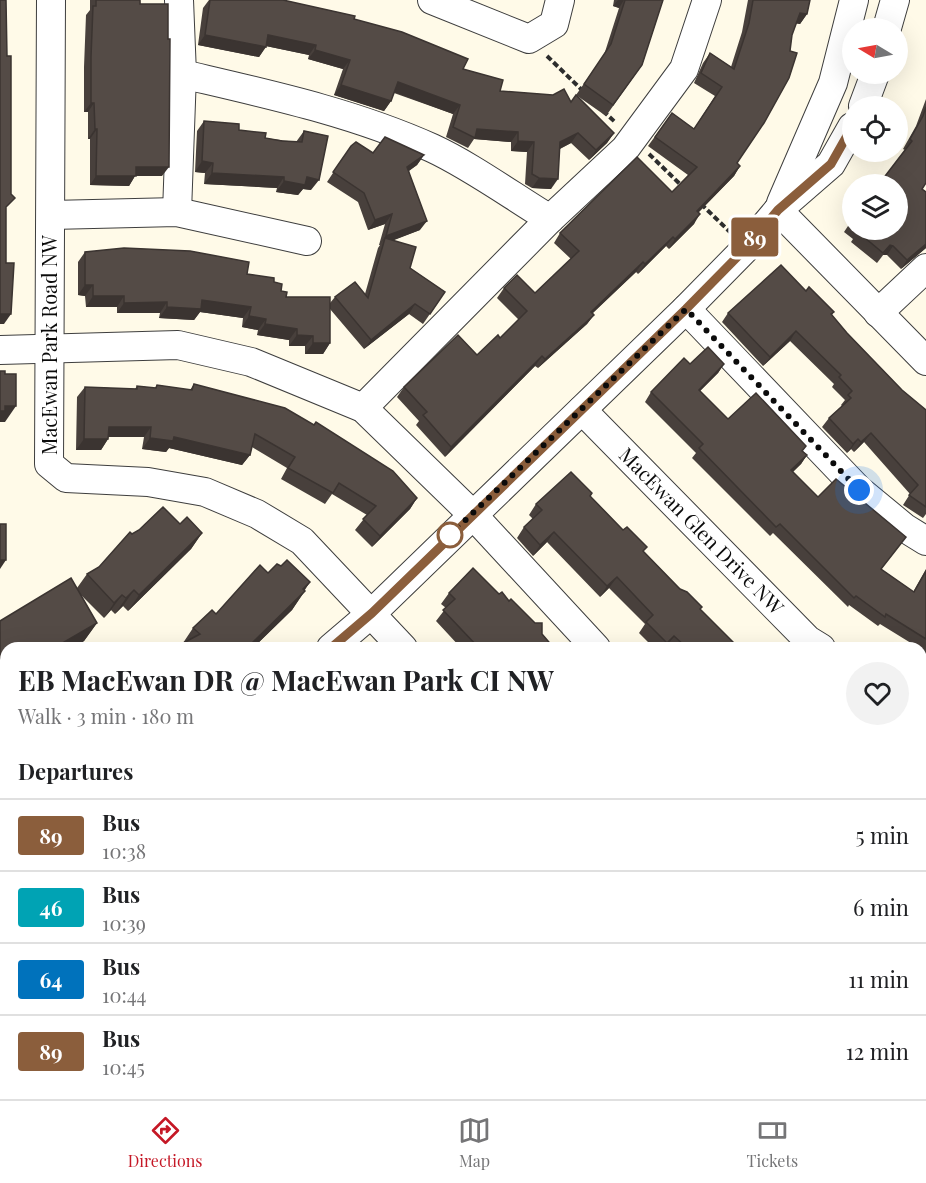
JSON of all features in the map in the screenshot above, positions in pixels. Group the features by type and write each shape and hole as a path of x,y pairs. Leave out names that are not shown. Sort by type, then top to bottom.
{"street":[{"name":"MacEwan Park Road NW","path":"51,0 49,464 66,478 148,482 205,492 257,514 302,541 372,613"},
{"path":"177,212 182,74 179,0"},
{"path":"432,0 529,39 554,24 560,0"},
{"path":"363,408 550,219 633,139 684,69 707,0"},
{"path":"778,210 833,83 854,0"},
{"path":"890,18 894,0"},
{"path":"182,74 291,99 362,120 434,149 550,219"},
{"path":"338,642 372,613 686,309 746,248 778,210 831,164 842,145"},
{"path":"778,210 926,361"},
{"path":"51,215 177,212 307,241"},
{"path":"878,313 926,268"},
{"path":"686,309 859,490 905,528 926,541"},
{"path":"0,350 178,345 251,362 363,408 472,514 590,642"},
{"name":"MacEwan Glen Drive NW","path":"582,410 811,642"},
{"path":"372,613 398,642"}],"path":[{"path":"529,39 590,97"},
{"path":"598,106 684,188"},
{"path":"693,196 746,248"}],"building":[{"path":"0,0 6,0 7,56 11,56 11,194 15,198 6,207 6,263 14,263 11,314 0,314"},
{"path":"96,0 140,0 140,4 168,4 169,167 136,167 136,176 96,176 97,129 95,129 94,103 91,103 91,57 93,6 96,6"},
{"path":"210,0 283,0 355,16 354,19 402,32 468,59 463,69 503,80 500,91 553,95 564,89 571,102 576,95 614,133 596,150 578,133 560,142 558,179 539,178 532,174 534,142 518,141 518,132 477,129 475,138 453,127 460,105 398,82 391,101 341,85 350,60 315,50 316,45 268,35 266,47 205,35"},
{"path":"625,0 663,0 642,65 613,105 584,84 611,44"},
{"path":"753,0 810,0 807,14 800,13 792,35 790,51 797,53 789,78 764,123 737,163 740,166 697,211 700,214 675,239 673,237 645,264 643,262 591,312 594,315 545,359 542,356 451,447 423,415 427,412 404,387 458,335 477,355 498,335 500,338 527,311 504,288 517,275 535,293 579,251 560,233 637,157 672,192 697,167 655,137 672,113 694,129 722,87 701,73 710,53 734,69 749,23"},
{"path":"926,107 926,183 922,189 926,192 926,244 907,260 893,246 890,245 883,253 868,240 908,240 908,174 887,174 896,162 908,162 908,146 912,141 910,139"},
{"path":"204,121 239,124 239,130 266,133 265,138 282,141 302,142 304,131 328,136 319,180 307,177 305,185 284,181 284,177 212,173 213,163 202,161"},
{"path":"385,137 424,155 407,167 427,221 386,236 392,214 375,220 364,193 333,172 356,142 373,153"},
{"path":"385,238 416,247 410,268 445,292 430,314 415,304 371,340 335,297 355,282 368,298"},
{"path":"124,248 190,251 249,262 247,274 274,278 274,282 282,284 281,291 287,292 286,297 330,297 330,343 313,343 313,336 297,335 297,329 265,324 266,319 249,316 251,307 202,300 201,309 167,307 167,302 124,303 124,296 93,296 93,285 85,285 85,252"},
{"path":"781,265 806,291 809,287 834,312 831,314 847,333 902,390 926,410 926,507 909,495 918,485 871,433 861,442 858,439 853,444 829,418 851,398 848,395 852,391 839,377 841,375 796,331 770,357 728,313"},
{"path":"708,347 724,364 699,390 728,419 756,393 806,446 802,451 807,455 791,470 818,497 836,479 906,537 881,569 914,592 926,571 926,639 886,614 885,617 856,596 854,598 780,524 776,527 699,448 703,444 651,392 684,358 690,364"},
{"path":"0,371 5,371 5,374 16,374 16,406 5,406 5,411 0,411"},
{"path":"194,384 285,408 314,425 316,422 393,471 417,498 380,536 363,519 376,506 339,483 333,493 288,468 295,457 255,434 250,455 174,437 173,441 150,438 151,427 109,427 108,439 84,439 85,387 137,389 137,386 156,388 157,385 192,390"},
{"path":"571,472 592,493 590,496 623,530 627,527 647,547 643,551 680,589 687,592 702,607 700,609 733,642 680,642 674,636 666,642 646,622 653,615 617,577 607,586 554,532 540,545 524,527 542,510 536,504"},
{"path":"163,507 180,524 187,517 202,533 139,595 134,590 126,598 122,595 114,603 87,574 99,567 130,532 132,534 139,530"},
{"path":"0,524 6,524 6,560 0,560"},
{"path":"287,560 310,582 303,589 305,591 253,642 185,642 200,634 193,628 212,610 216,614 260,565 268,573 277,564 281,566"},
{"path":"473,568 499,594 502,592 509,601 511,599 535,623 542,623 542,634 549,642 473,642 443,610 455,599 449,593"},
{"path":"71,578 97,623 64,642 0,642 0,621"}],"bus line":[{"name":"89","path":"338,642 372,613 686,309 746,248 778,210 831,164 842,145"}],"route":[{"path":"450,535 686,309 859,490"}]}
